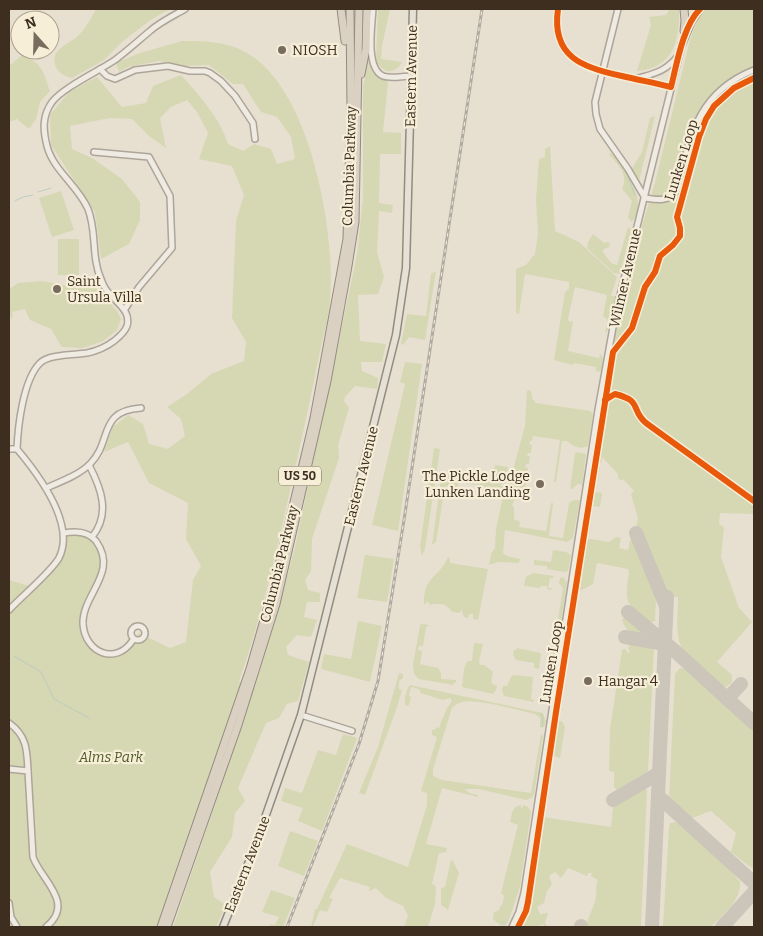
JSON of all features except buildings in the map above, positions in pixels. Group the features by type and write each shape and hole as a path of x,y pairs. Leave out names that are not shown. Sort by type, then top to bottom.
{"highway":[{"path":"341,9 350,77"},
{"name":"Columbia Parkway","path":"160,927 253,660 276,582 314,418 347,239 350,9"},
{"name":"Columbia Parkway","path":"167,927 260,658 276,604 328,380 353,238 359,9"},
{"path":"357,91 366,49 367,9"},
{"path":"682,44 686,21 684,9"},
{"path":"682,44 691,22 700,9"}],"main road":[{"name":"Eastern Avenue","path":"223,927 254,848 301,716 396,335 406,268 413,9"}],"street":[{"path":"9,610 56,563 62,551 64,533 46,488 17,449 19,418 23,402 38,364 51,357 88,353 110,344 125,330 128,317 125,309 109,294 103,284 94,258 92,226 87,209 81,197 52,159 44,134 46,114 53,102 61,94 125,52 151,30 185,9"},
{"path":"373,9 371,58 373,67 379,74 387,77 410,76"},
{"path":"558,9 557,29 561,42 568,54 582,65 602,72 671,87"},
{"path":"618,9 595,102 597,121 602,134 618,154 645,198 663,200 672,197 677,191 693,129 699,117 720,91 738,77 754,70"},
{"name":"Wilmer Avenue","path":"512,927 519,912 524,893 598,410 615,316 682,44"},
{"path":"636,79 659,72 672,63 680,54"},
{"path":"100,69 107,76 115,79 135,70 168,66 210,73 221,80 235,96 254,125 255,138"},
{"path":"94,152 148,157 170,196 173,245 139,287 125,309"},
{"path":"46,488 89,465 100,451 106,430 113,419 128,409 141,408"},
{"path":"9,449 17,449"},
{"path":"89,465 102,496 104,506 102,521 92,537"},
{"path":"64,533 76,532 92,537 101,549 104,566 100,582 86,606 84,616 86,636 95,649 105,654 119,653 128,648 133,640"},
{"path":"301,716 352,731"},
{"path":"9,722 23,739 27,750 33,857 39,870 54,890 58,903 56,914 46,927"},
{"path":"9,769 28,771"},
{"path":"9,904 11,917 17,927"}],"green space":[{"path":"96,9 170,9 152,19 123,41 104,60 72,78 59,72 54,60 60,60 60,49 81,33"},
{"path":"378,9 390,9 381,59 402,62 392,71 382,68 376,60"},
{"path":"670,9 679,9 678,32 672,51 659,65 637,71 651,25 649,17 666,15"},
{"path":"707,9 754,9 754,514 720,513 719,524 724,527 721,557 739,608 752,622 717,662 732,675 732,682 726,687 720,685 684,653 678,633 678,597 663,596 636,529 638,518 631,494 634,491 623,479 621,481 618,478 618,474 602,457 601,463 597,462 600,439 597,435 615,328 637,242 655,183 690,40 698,19"},
{"name":"Alms Park","path":"182,41 222,44 245,52 268,70 287,96 302,127 314,163 323,200 331,271 327,319 272,569 257,626 239,681 245,685 161,927 9,927 9,610 56,563 64,533 82,533 96,542 104,566 84,615 89,642 105,654 128,648 139,633 170,648 186,642 193,580 201,566 186,539 188,503 149,483 128,442 104,452 113,427 128,415 143,424 149,444 168,449 185,436 181,419 167,407 187,394 211,374 244,361 246,342 232,318 236,221 244,195 232,166 199,159 208,133 197,112 187,100 171,107 160,118 166,148 149,136 132,119 110,118 70,126 72,149 92,158 122,179 140,202 140,220 129,244 101,259 95,212 51,145 50,115 69,92 97,77 122,107 146,103 153,86 181,75 214,116 228,144 243,151 254,144 271,149 277,164 295,159 291,137 277,117 261,112 243,84 233,84 209,65 185,66 159,61 128,67 119,72 116,63 140,53"},
{"path":"16,60 32,60 38,65 46,78 50,91 40,102 36,119 29,129 17,119 9,122 9,66"},
{"path":"368,61 373,73 388,82 383,132 401,133 401,154 380,154 379,203 393,205 392,213 379,211 377,252 384,277 378,294 358,295 360,341 386,344 382,362 361,362 362,371 378,378 377,389 355,386 345,397 344,401 349,408 338,445 339,458 312,539 311,571 305,580 308,590 320,593 320,602 307,602 304,617 317,620 311,637 297,635 286,647 288,655 309,662 298,701 287,704 279,718 266,723 238,788 245,801 235,813 232,837 210,872 214,897 226,905 216,927 173,927 246,714 275,622 295,547 357,255 363,198 363,87"},
{"path":"655,116 638,181 631,170 642,152 650,118"},
{"path":"550,146 555,231 579,242 617,277 611,296 617,296 607,332 605,333 608,320 603,316 607,295 575,287 568,319 569,322 573,321 568,351 599,358 600,354 603,362 601,371 598,372 596,367 574,363 573,365 554,360 565,292 569,289 569,282 525,274 519,314 516,313 516,269 526,265 535,254 538,233 536,199 539,159 545,157 545,149"},
{"path":"611,153 620,162 635,190 638,208 635,218 631,222 628,217 632,201 622,189 624,184 623,174 609,154"},
{"path":"61,191 74,230 52,237 39,198"},
{"path":"628,227 631,230 620,274 614,273 587,248 588,242 593,234 604,243 609,242 610,247 602,251 611,263 617,265"},
{"path":"58,239 79,239 79,275 58,275"},
{"path":"436,271 425,340 409,337 403,345 401,344 407,314 426,316 431,274"},
{"path":"43,281 67,286 82,282 92,284 117,311 121,319 117,330 103,341 83,348 62,347 51,329 30,320 25,309 12,312 13,319 9,316 9,287 11,288 18,283"},
{"path":"405,362 422,364 398,531 372,525 405,384 400,382"},
{"path":"529,390 536,403 590,411 593,414 588,446 579,447 567,441 562,441 556,482 554,482 560,440 533,436 529,444 532,445 531,453 528,453 527,456 530,456 529,464 526,464 525,467 528,468 527,475 524,475 524,478 527,479 525,487 522,487 522,490 525,490 524,498 521,497 520,500 515,499 512,505 514,507 514,519 520,522 519,527 546,531 551,503 553,503 549,536 563,538 569,503 574,500 580,500 573,538 567,542 505,530 503,553 520,559 519,563 498,562 489,565 491,554 495,548 496,529 503,496 486,492 484,486 459,482 457,488 445,486 436,542 432,545 441,479 451,474 458,476 459,481 480,484 482,480 492,481 495,465 508,467 506,483 500,484 501,486 509,484 525,426 527,391"},
{"path":"434,448 440,449 425,549 422,556 420,547"},
{"path":"575,453 586,454 582,487 581,484 578,484 570,489"},
{"path":"596,466 600,467 595,492 602,493 600,507 593,506 589,535 585,535"},
{"path":"616,537 621,538 619,548 628,550 630,540 635,540 656,596 655,621 649,623 628,602 628,569 597,563 593,584 579,590 572,636 570,635 584,540 591,539 609,542"},
{"path":"553,550 566,552 571,555 568,571 547,569 547,566 534,565 534,560 551,562"},
{"path":"365,555 394,559 387,602 357,598"},
{"path":"448,557 450,563 488,569 478,620 473,619 473,614 469,614 468,618 464,617 461,609 460,613 452,612 443,604 430,605 427,601 425,605 424,603 426,587"},
{"path":"533,573 554,576 550,578 548,588 552,588 551,590 547,589 547,586 541,586 540,588 524,586 526,577"},
{"path":"563,577 567,583 549,700 544,704 540,704 540,701 545,702 563,588 559,583 560,578"},
{"path":"9,580 29,586 9,606"},
{"path":"626,617 633,619 646,631 646,635 627,630 622,619"},
{"path":"358,621 382,626 370,682 321,669 324,654 351,659"},
{"path":"420,625 429,625 426,627 423,646 419,646 418,650 422,651 420,664 438,668 441,673 441,679 456,680 453,685 419,679 414,674 413,665"},
{"path":"631,642 645,644 654,650 648,771 617,790 614,787 614,772 609,771 610,729 622,650 625,649 628,653 630,652 628,648"},
{"path":"474,643 483,644 479,661 480,665 484,665 493,672 491,683 497,686 493,694 462,687 467,661 472,661"},
{"path":"516,648 541,653 539,669 534,668 534,663 516,660 513,655"},
{"path":"680,668 686,669 754,731 754,868 731,852 736,833 711,811 692,818 669,798 675,674"},
{"path":"399,673 403,674 403,678 399,681 399,689 402,690 365,795 359,793 378,747"},
{"path":"513,675 533,677 531,699 535,700 533,702 504,696 503,686 507,686"},
{"path":"410,685 543,713 546,722 544,727 540,727 540,718 535,714 479,702 470,701 458,704 452,708 433,769 433,776 442,780 531,793 541,734 543,736 534,795 526,800 479,789 465,789 469,793 478,795 478,797 442,788 426,844 447,848 446,852 439,853 432,884 436,886 435,904 428,927 404,927 408,916 403,906 388,899 388,896 387,899 376,888 369,891 370,887 340,878 329,898 333,899 327,912 320,910 313,927 311,927 315,909 317,909 347,844 408,867 427,805 427,793 421,791 437,737 432,735 432,730 436,729 436,727 439,728 452,701 450,698 443,700 420,693 420,690 412,687 409,705 406,706 405,696"},
{"path":"556,721 562,721 565,727 560,758 551,755"},
{"path":"343,734 357,738 322,831 298,821 303,808 281,801 285,788 302,793 318,750 336,755"},
{"path":"644,788 647,790 641,927 586,927 595,900 598,880 591,876 592,873 588,873 587,876 568,868 561,878 555,872 549,876 552,884 547,891 544,903 537,907 540,914 548,913 545,923 547,927 543,924 537,927 520,927 531,896 542,817 611,827 613,806"},
{"path":"521,805 521,809 524,805 531,812 520,887 509,920 506,925 502,926 503,922 500,925 493,919 494,912 498,911 503,902 504,896 501,893 518,825 510,822 512,813 516,807"},
{"path":"675,822 699,839 740,882 740,889 735,901 711,927 663,927 669,827 670,823"},
{"path":"290,831 318,841 304,876 278,866"},
{"path":"451,860 459,873 448,910 441,905 441,888 445,887"},
{"path":"271,890 295,898 283,927 269,927 270,924 275,925 279,917 262,912"}],"waterway":[{"path":"625,169 635,195"},
{"path":"38,192 51,188"},
{"path":"15,201 33,195"},
{"path":"14,656 41,672 54,699 89,718"},
{"path":"541,714 543,718 542,727"}],"taxiway":[{"path":"636,533 666,606"},
{"path":"652,927 667,597"},
{"path":"628,612 676,652 754,723"},
{"path":"625,637 665,644"},
{"path":"727,699 741,684"},
{"path":"613,800 659,773"},
{"path":"658,796 754,883"},
{"path":"722,927 754,892"}],"railway":[{"path":"287,927 359,744 378,681 482,9"}],"cycle path":[{"path":"558,9 557,25 560,39 565,49 573,58 583,64 608,73 671,87 685,35 694,16 700,9"},
{"name":"Lunken Loop","path":"518,927 528,902 613,352 632,328 645,287 655,272 660,256 680,236 677,217 699,137 706,119 714,106 734,88 754,78"},
{"path":"605,400 615,394 629,400 646,423 754,501"}],"place":[{"name":"NIOSH","path":"282,50"},
{"name":"Saint Ursula Villa","path":"57,289"},
{"name":"The Pickle Lodge Lunken Landing","path":"540,484"},
{"name":"Hangar 4","path":"588,681"}]}
